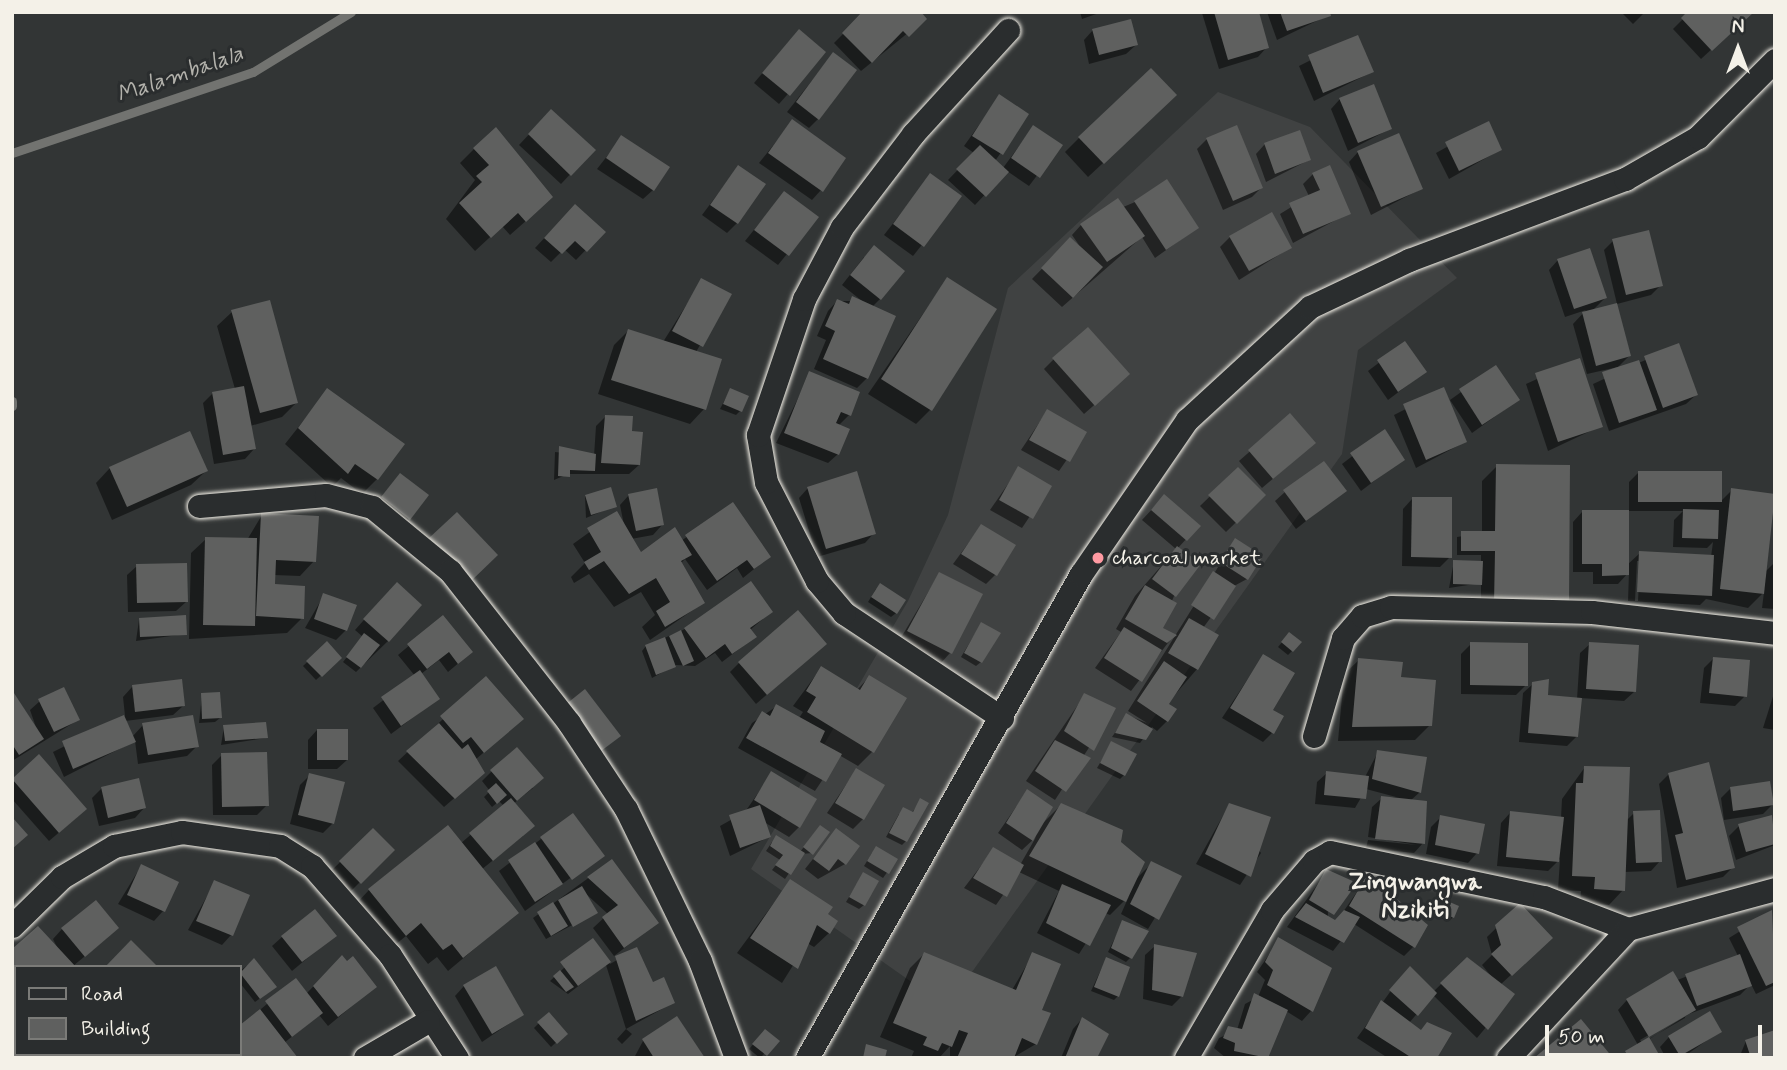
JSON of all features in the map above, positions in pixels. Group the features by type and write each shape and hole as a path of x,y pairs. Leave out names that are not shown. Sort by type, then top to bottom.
{"street":[{"path":"1002,719 844,613 817,581 766,482 758,435 804,299 842,227 913,134 1008,30"},
{"path":"807,1058 1002,719 1081,574 1140,483 1187,420 1262,347 1310,307 1409,260 1625,178 1698,137 1775,60"},
{"path":"199,506 326,495 372,507 450,571 561,712 626,809 700,961 736,1058"},
{"path":"1314,736 1343,638 1362,617 1391,607 1592,612 1775,633"},
{"path":"12,926 62,877 114,846 181,832 230,834 280,846 312,866 390,955 428,1021 457,1058"},
{"path":"1186,1058 1272,910 1314,861 1331,852 1506,887 1628,929"},
{"path":"1508,1058 1628,929 1775,889"},
{"path":"365,1058 428,1021"}],"shaded area":[{"name":"charcoal market","path":"1218,92 1310,127 1457,278 1358,350 1342,454 947,1007 751,869 908,601 948,515 1008,288"}],"building":[{"path":"862,12 921,12 927,19 909,37 903,31 872,63 842,33"},
{"path":"1214,12 1259,12 1269,48 1228,60"},
{"path":"1280,12 1330,12 1331,16 1287,31"},
{"path":"1687,12 1754,12 1712,51 1681,18"},
{"path":"1131,19 1138,45 1099,55 1092,29"},
{"path":"799,29 826,52 790,96 762,73"},
{"path":"1358,35 1374,72 1323,93 1308,55"},
{"path":"833,52 857,70 819,120 796,102"},
{"path":"1151,68 1177,95 1104,164 1078,137"},
{"path":"1374,84 1392,129 1358,143 1339,98"},
{"path":"999,94 1029,114 1003,155 972,136"},
{"path":"551,109 596,150 571,176 528,134"},
{"path":"792,119 846,158 823,192 768,153"},
{"path":"1489,121 1502,150 1459,171 1445,142"},
{"path":"1033,125 1063,145 1040,178 1011,158"},
{"path":"1237,125 1263,188 1233,201 1206,138"},
{"path":"496,127 553,197 526,222 518,213 491,238 459,203 482,182 476,176 489,165 473,148"},
{"path":"1300,130 1311,160 1275,174 1264,143"},
{"path":"1399,133 1423,189 1381,207 1357,151"},
{"path":"621,135 670,167 654,191 606,158"},
{"path":"980,145 1009,172 986,197 956,169"},
{"path":"738,165 766,184 738,224 710,205"},
{"path":"1330,165 1351,214 1303,234 1289,203 1320,190 1312,173"},
{"path":"930,173 962,196 924,247 893,224"},
{"path":"1167,179 1199,228 1166,250 1134,201"},
{"path":"784,191 819,217 789,256 754,230"},
{"path":"1118,198 1145,236 1107,262 1080,224"},
{"path":"575,204 606,232 587,252 575,241 562,254 544,238"},
{"path":"1272,212 1292,248 1249,271 1229,236"},
{"path":"1649,230 1663,286 1626,295 1612,239"},
{"path":"1070,237 1103,267 1073,298 1041,268"},
{"path":"874,245 905,271 881,300 850,275"},
{"path":"1590,248 1607,298 1574,309 1557,259"},
{"path":"947,277 997,309 932,411 881,379"},
{"path":"701,278 732,294 703,347 672,331"},
{"path":"852,296 896,316 868,379 823,359 835,331 825,326 837,299 849,304"},
{"path":"270,300 298,403 260,413 231,310"},
{"path":"1617,303 1631,356 1596,366 1582,312"},
{"path":"1088,327 1130,374 1095,406 1052,358"},
{"path":"628,329 722,359 706,410 611,380"},
{"path":"1405,341 1427,372 1398,392 1377,360"},
{"path":"1679,343 1698,395 1663,408 1644,356"},
{"path":"1580,358 1603,427 1558,442 1535,373"},
{"path":"1639,360 1657,410 1619,423 1602,372"},
{"path":"1496,365 1520,400 1482,425 1459,389"},
{"path":"809,371 860,392 851,416 841,412 836,423 850,429 839,455 784,433"},
{"path":"244,386 256,449 223,455 212,392"},
{"path":"1444,387 1467,442 1426,460 1403,404"},
{"path":"327,388 405,444 378,480 355,464 348,474 298,428"},
{"path":"730,388 749,396 742,412 723,404"},
{"path":"1047,409 1087,432 1070,462 1029,440"},
{"path":"1290,413 1316,443 1273,479 1248,450"},
{"path":"605,415 633,416 632,431 643,432 640,465 601,463"},
{"path":"1385,429 1405,460 1371,483 1350,453"},
{"path":"190,431 208,471 127,507 109,467"},
{"path":"559,446 596,454 595,471 570,470 570,477 558,476"},
{"path":"1324,461 1347,491 1306,521 1283,490"},
{"path":"1496,464 1570,465 1569,604 1494,603 1495,551 1461,551 1461,531 1495,531"},
{"path":"1018,466 1052,486 1033,519 999,500"},
{"path":"1238,467 1266,495 1237,524 1208,495"},
{"path":"857,471 876,534 826,549 807,487"},
{"path":"1638,471 1722,471 1722,502 1638,502"},
{"path":"400,473 429,495 410,520 381,497"},
{"path":"611,487 617,507 591,515 585,495"},
{"path":"657,488 664,525 636,531 628,494"},
{"path":"1731,488 1775,494 1764,594 1720,589"},
{"path":"1164,494 1201,526 1187,541 1151,510"},
{"path":"1412,497 1452,497 1452,558 1411,557"},
{"path":"733,502 771,557 754,569 747,560 717,581 685,535"},
{"path":"1683,509 1719,510 1718,539 1682,538"},
{"path":"1582,510 1629,510 1629,575 1602,576 1602,564 1582,564"},
{"path":"617,511 641,552 675,527 692,555 681,561 705,603 665,627 656,611 670,602 656,578 629,594 604,561 589,570 584,562 601,552 587,528"},
{"path":"457,512 498,555 470,582 429,538"},
{"path":"261,513 319,516 316,562 276,560 275,584 305,586 304,619 256,616"},
{"path":"981,524 1016,545 997,576 961,554"},
{"path":"205,537 257,538 255,626 203,625"},
{"path":"1235,538 1263,556 1248,580 1220,562"},
{"path":"1177,546 1201,564 1176,597 1152,579"},
{"path":"1639,551 1714,555 1712,596 1637,592"},
{"path":"1453,560 1483,561 1482,585 1453,584"},
{"path":"187,563 188,602 137,603 136,564"},
{"path":"1213,571 1236,586 1214,620 1191,605"},
{"path":"939,572 983,594 952,654 907,631"},
{"path":"751,581 773,612 750,628 757,637 732,654 725,644 706,658 684,628"},
{"path":"397,582 422,605 389,642 363,619"},
{"path":"880,583 906,600 897,614 871,597"},
{"path":"1145,585 1177,603 1163,628 1177,635 1167,643 1125,619"},
{"path":"323,593 357,605 347,631 314,619"},
{"path":"798,610 827,644 767,695 738,662"},
{"path":"186,615 187,635 140,637 139,618"},
{"path":"443,615 473,652 458,664 449,652 427,669 407,644"},
{"path":"1189,618 1219,635 1198,670 1168,653"},
{"path":"981,622 1001,633 982,663 964,653"},
{"path":"1124,627 1162,650 1142,682 1104,658"},
{"path":"681,630 694,661 683,666 669,636"},
{"path":"1289,632 1302,642 1293,652 1281,642"},
{"path":"364,633 380,645 361,668 346,657"},
{"path":"665,637 676,667 656,675 645,645"},
{"path":"327,641 342,658 322,677 306,661"},
{"path":"1470,642 1528,643 1528,686 1470,685"},
{"path":"1589,642 1639,645 1636,692 1586,689"},
{"path":"1263,654 1295,673 1273,710 1284,716 1274,734 1230,708"},
{"path":"1713,657 1750,660 1747,697 1709,693"},
{"path":"1358,658 1403,662 1401,677 1436,680 1432,726 1352,727"},
{"path":"1164,661 1187,677 1169,704 1177,709 1168,722 1137,701"},
{"path":"821,666 860,690 869,675 907,698 874,753 807,712 816,697 806,691"},
{"path":"420,670 440,699 401,726 381,697"},
{"path":"486,676 524,719 484,753 471,737 463,743 440,716"},
{"path":"182,679 185,706 135,712 132,685"},
{"path":"1549,679 1548,695 1582,698 1578,737 1528,733 1532,682"},
{"path":"64,687 80,720 54,732 38,699"},
{"path":"585,689 621,736 601,751 565,705"},
{"path":"12,690 44,739 19,755 12,744"},
{"path":"220,692 222,718 202,719 201,693"},
{"path":"1084,693 1116,708 1094,751 1064,731"},
{"path":"776,704 825,731 820,742 842,754 826,782 746,738 762,711 770,716"},
{"path":"1126,713 1153,729 1146,740 1115,733"},
{"path":"124,715 136,742 73,769 62,741"},
{"path":"193,715 199,747 148,755 142,723"},
{"path":"266,722 268,738 225,741 223,725"},
{"path":"439,723 462,749 468,744 485,773 455,799 406,751"},
{"path":"317,729 348,729 348,760 317,760"},
{"path":"1055,740 1091,758 1066,792 1035,771"},
{"path":"1111,741 1137,754 1125,776 1100,763"},
{"path":"517,747 544,778 517,801 490,770"},
{"path":"1377,750 1427,757 1421,793 1372,779"},
{"path":"267,752 269,806 222,807 221,753"},
{"path":"39,754 87,809 59,833 12,779"},
{"path":"1709,762 1735,868 1686,880 1675,835 1683,833 1668,773"},
{"path":"1584,766 1630,767 1625,891 1594,889 1595,877 1572,876 1576,783 1583,783"},
{"path":"856,768 885,785 864,820 835,803"},
{"path":"771,771 817,799 800,828 754,800"},
{"path":"1326,771 1369,776 1366,799 1324,795"},
{"path":"309,773 345,782 334,824 298,815"},
{"path":"139,778 146,808 108,818 101,787"},
{"path":"1770,781 1774,805 1733,811 1730,787"},
{"path":"496,783 507,795 497,804 487,791"},
{"path":"1027,789 1053,807 1033,841 1006,823"},
{"path":"1381,796 1427,801 1425,844 1375,839"},
{"path":"511,798 535,826 493,861 469,833"},
{"path":"920,798 929,803 907,842 889,833 903,807 913,812"},
{"path":"1061,803 1123,830 1121,842 1145,862 1126,902 1029,856"},
{"path":"1229,803 1271,817 1251,877 1205,854"},
{"path":"760,805 771,837 740,848 729,815"},
{"path":"1660,810 1662,862 1636,863 1633,811"},
{"path":"1510,811 1564,817 1559,862 1506,857"},
{"path":"573,813 605,856 572,880 540,837"},
{"path":"1440,815 1485,824 1479,854 1435,845"},
{"path":"1772,815 1775,844 1746,852 1738,824"},
{"path":"12,817 28,835 12,849"},
{"path":"448,825 519,913 463,958 452,944 443,950 421,923 406,936 368,889"},
{"path":"820,825 830,832 813,855 803,847"},
{"path":"373,828 395,850 361,884 339,861"},
{"path":"836,828 860,846 846,865 838,859 829,871 813,859"},
{"path":"776,835 805,853 791,875 775,865 783,855 770,846"},
{"path":"535,842 563,884 535,902 508,860"},
{"path":"876,846 898,859 889,874 867,861"},
{"path":"993,847 1024,865 1007,897 973,878"},
{"path":"612,859 659,923 624,948 602,917 618,905 587,877"},
{"path":"1151,861 1182,876 1159,920 1130,904"},
{"path":"141,864 179,882 165,912 127,895"},
{"path":"1326,869 1357,883 1334,915 1309,900"},
{"path":"863,872 879,881 865,906 849,897"},
{"path":"1368,873 1386,883 1385,889 1428,925 1415,948 1349,906"},
{"path":"790,879 833,907 828,914 838,921 830,934 817,925 798,969 750,938"},
{"path":"214,880 250,895 233,936 196,921"},
{"path":"1062,884 1111,905 1090,946 1046,923"},
{"path":"582,886 598,913 573,927 558,900"},
{"path":"1440,898 1459,906 1454,918 1435,910"},
{"path":"96,900 119,928 85,957 61,928"},
{"path":"553,902 568,926 551,936 537,912"},
{"path":"1306,903 1335,920 1344,910 1360,917 1344,943 1295,917"},
{"path":"1520,903 1553,938 1512,976 1491,954 1501,945 1495,925"},
{"path":"315,909 337,936 302,962 281,936"},
{"path":"1772,910 1775,982 1766,986 1737,927"},
{"path":"1122,920 1149,931 1132,959 1111,948"},
{"path":"38,926 74,965 14,965 14,968 12,949"},
{"path":"1278,937 1332,968 1313,1012 1267,985 1273,970 1265,962"},
{"path":"593,938 611,962 578,986 560,962"},
{"path":"131,940 156,965 107,965"},
{"path":"1154,944 1197,953 1183,997 1152,990"},
{"path":"637,947 653,982 664,977 675,1003 636,1021 615,956"},
{"path":"924,952 1016,990 1032,952 1061,964 1042,1010 1051,1013 1037,1045 1022,1038 1014,1058 957,1058 968,1033 959,1030 952,1047 942,1043 938,1051 923,1045 927,1037 893,1023"},
{"path":"1740,954 1752,986 1697,1006 1685,974"},
{"path":"342,955 347,961 353,956 377,987 338,1017 313,986"},
{"path":"1106,957 1130,967 1119,997 1094,987"},
{"path":"1467,957 1515,994 1488,1030 1440,983"},
{"path":"254,958 277,987 260,999 242,976 242,971"},
{"path":"496,966 524,1015 492,1034 463,985"},
{"path":"1410,966 1437,993 1418,1016 1389,990"},
{"path":"560,970 574,987 566,992 553,976"},
{"path":"1673,971 1696,1010 1649,1037 1626,999"},
{"path":"296,978 323,1013 292,1037 265,1001"},
{"path":"1254,993 1288,1010 1268,1058 1234,1051 1235,1043 1223,1038 1228,1026 1242,1029"},
{"path":"12,998 15,1058 12,1056"},
{"path":"1381,1000 1421,1030 1427,1022 1452,1033 1437,1058 1412,1058 1365,1028"},
{"path":"260,1009 298,1058 232,1058 242,1056 242,1023"},
{"path":"1710,1011 1722,1032 1680,1056 1668,1036"},
{"path":"549,1012 568,1034 557,1044 537,1022"},
{"path":"677,1016 705,1058 654,1058 642,1039"},
{"path":"1082,1017 1109,1034 1097,1058 1065,1058"},
{"path":"1581,1019 1613,1058 1534,1058"},
{"path":"765,1029 780,1041 767,1056 752,1044"},
{"path":"1775,1030 1775,1058 1751,1058 1745,1040"},
{"path":"1649,1037 1661,1058 1629,1058 1625,1051"},
{"path":"866,1044 887,1050 885,1058 863,1058"}],"waterway":[{"name":"Malambalala","path":"12,153 253,72 351,12"},
{"name":"Malambalala","path":"12,401 12,406"}],"place":[{"name":"charcoal market","path":"1098,558"}],"district":[{"name":"Zingwangwa Nzikiti","path":"1415,897"}]}
